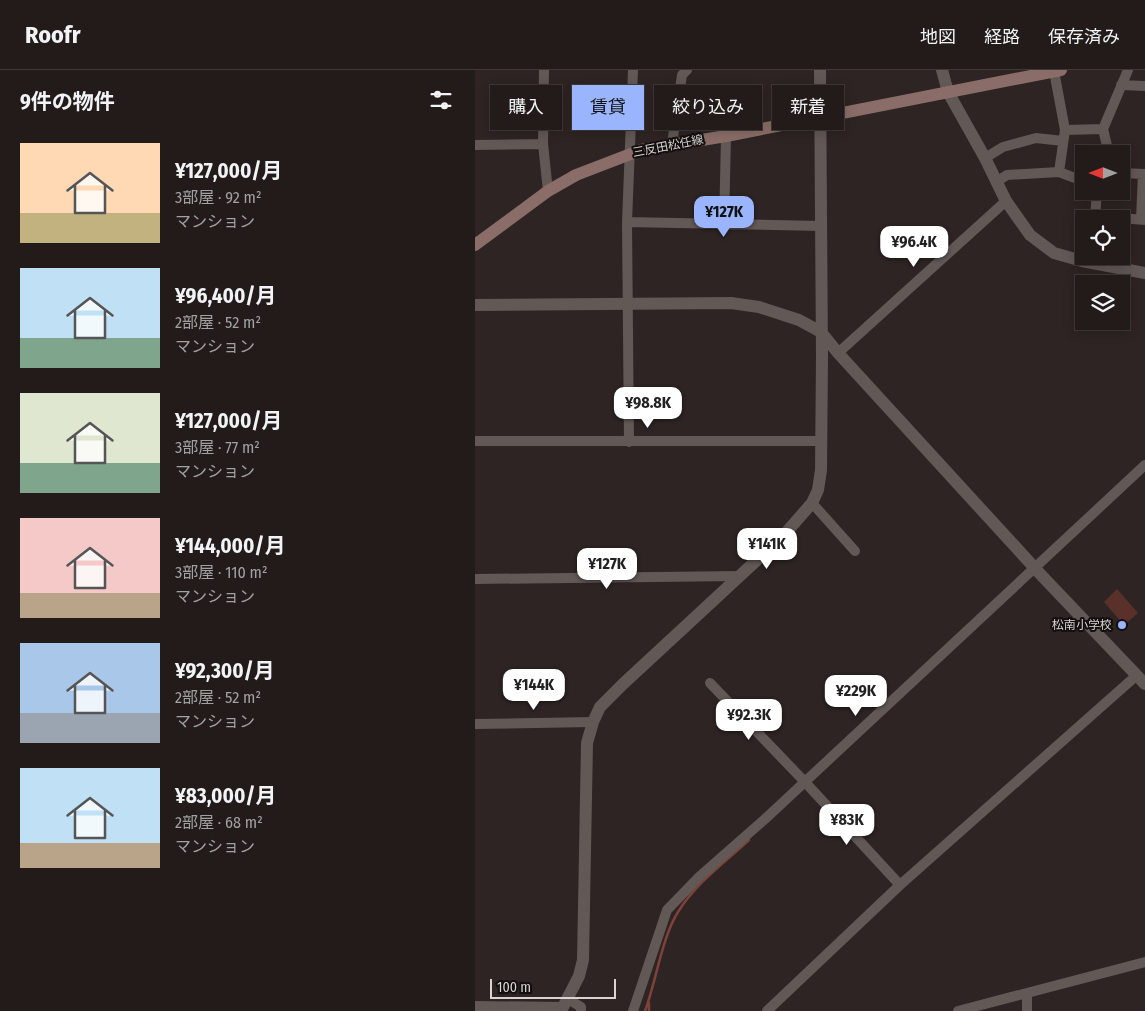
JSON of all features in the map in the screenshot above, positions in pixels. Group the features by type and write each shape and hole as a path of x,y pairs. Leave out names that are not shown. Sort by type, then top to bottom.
{"main road":[{"name":"三反田松任線","path":"844,112 1057,71"},
{"name":"三反田松任線","path":"475,245 548,191 576,175 631,153 772,127"}],"street":[{"path":"544,70 543,144 548,191"},
{"path":"629,442 627,222 633,70"},
{"path":"672,144 682,75 687,70"},
{"path":"819,70 820,85"},
{"path":"942,70 948,92 985,158 1006,201 1030,235 1054,253 1075,257"},
{"path":"1107,145 1103,129 1128,70"},
{"path":"1057,71 1064,136 1059,172"},
{"path":"1121,85 1145,86"},
{"path":"985,158 1003,147 1036,138 1064,136 1103,129"},
{"path":"564,1006 579,976 583,960 587,743 600,707 790,529 812,503 817,490 821,470 821,130"},
{"path":"724,225 726,136"},
{"path":"475,144 543,144"},
{"path":"996,182 1007,175 1059,172 1075,178"},
{"path":"1130,173 1144,174 1143,219 1130,219"},
{"path":"838,353 1006,201"},
{"path":"627,222 821,226"},
{"path":"1113,265 1145,273"},
{"path":"475,305 731,303 759,306 799,320 821,332 838,353 1043,577 1141,680 899,885 767,1011"},
{"path":"475,441 821,441"},
{"path":"633,1011 667,910 699,877 808,784 1034,566 1145,465"},
{"path":"812,503 855,551"},
{"path":"475,579 740,576"},
{"path":"710,683 808,784 899,885"},
{"path":"475,724 593,722"},
{"path":"958,1011 1145,962"},
{"path":"1027,994 1027,1011"},
{"path":"475,1006 581,1006 581,1011"}],"shaded area":[{"path":"1117,589 1138,613 1124,625 1104,602"}],"waterway":[{"path":"645,1011 663,947 672,922 678,912 693,892 749,840"},
{"path":"649,1003 649,1011"}],"place":[{"name":"松南小学校","path":"1122,625"}]}
